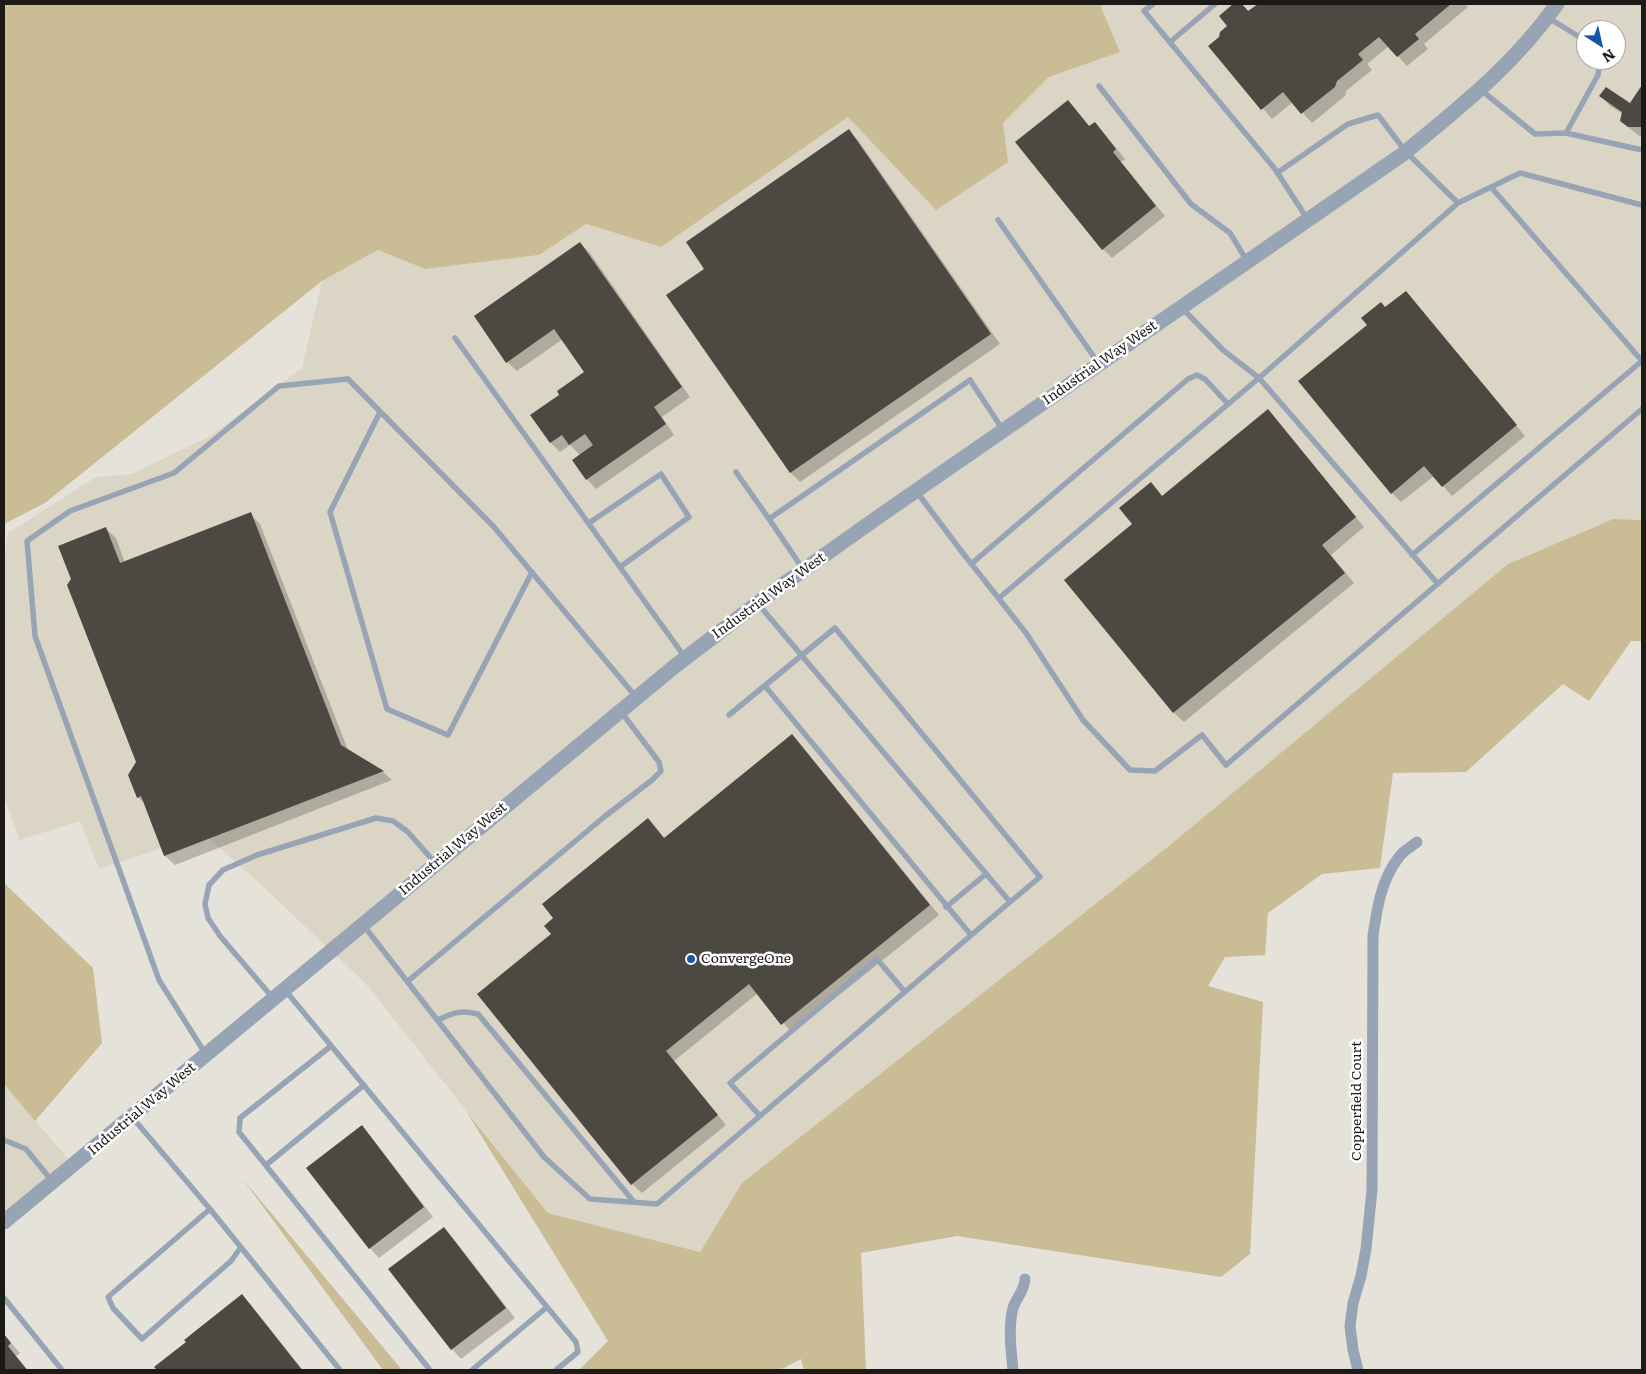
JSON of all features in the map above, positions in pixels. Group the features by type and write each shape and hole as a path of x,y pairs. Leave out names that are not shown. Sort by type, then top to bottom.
{"street":[{"name":"Industrial Way West","path":"4,1222 637,697 758,603 916,490 1406,152 1440,126 1481,90 1526,43 1557,4"},
{"name":"Copperfield Court","path":"1358,1370 1350,1326 1353,1303 1366,1249 1372,1190 1373,936 1378,905 1386,876 1400,856 1417,842"},
{"path":"1013,1370 1010,1323 1014,1305 1025,1284 1025,1279"}],"lane":[{"path":"1153,4 1144,11 1277,173 1308,220"},
{"path":"1170,42 1215,4"},
{"path":"1547,17 1576,34"},
{"path":"1566,132 1598,75 1599,70"},
{"path":"1099,86 1191,204 1230,233 1247,261"},
{"path":"1481,90 1535,134 1566,132 1642,150"},
{"path":"1277,173 1348,124 1378,115 1406,152 1458,203"},
{"path":"999,598 1259,378 1458,203 1520,173 1642,205"},
{"path":"1412,555 1642,361 1492,187"},
{"path":"998,220 1099,364"},
{"path":"1181,307 1223,350 1259,378 1438,584"},
{"path":"456,338 686,658"},
{"path":"972,564 1188,379 1197,375 1205,379 1228,404"},
{"path":"207,1055 160,980 35,636 27,541 70,511 174,472 279,386 348,379 494,527 637,697"},
{"path":"769,519 970,380 1003,430"},
{"path":"916,490 1026,633 1083,720 1130,770 1155,771 1202,735 1226,765 1642,410"},
{"path":"380,412 330,512 387,709 448,735 532,572"},
{"path":"736,472 804,570"},
{"path":"589,523 661,474 689,517 620,567"},
{"path":"758,603 1010,902"},
{"path":"363,924 544,1157 590,1200 657,1204 1040,877 835,628 729,715"},
{"path":"765,686 971,935"},
{"path":"408,981 604,817 652,780 661,770 659,762 620,711"},
{"path":"436,864 408,832 393,821 376,818 257,855 223,870 209,885 205,904 208,918 220,936 331,1046 576,1342 578,1352 556,1370"},
{"path":"946,906 986,874"},
{"path":"760,1116 730,1083 877,959 905,992"},
{"path":"438,1020 455,1012 463,1011 478,1014 634,1202"},
{"path":"331,1046 240,1118 239,1132 430,1370"},
{"path":"266,1165 364,1085"},
{"path":"132,1117 210,1209 340,1370"},
{"path":"4,1140 26,1149 53,1182"},
{"path":"210,1209 108,1298 113,1308 142,1339 231,1261 241,1247"},
{"path":"4,1298 62,1370"},
{"path":"472,1370 547,1307"}],"shaded area":[{"path":"4,4 1104,4 1101,7 1120,52 1049,77 1003,123 1008,162 936,210 848,117 661,247 586,224 539,255 425,269 378,250 322,281 45,503 4,524"},
{"path":"1104,4 1642,4 1642,520 1613,519 1508,564 1170,845 742,1183 700,1252 548,1213 365,983 256,880 204,834 99,869 80,821 19,840 4,796 4,561 8,533 96,477 132,474 210,436 302,368 322,281 378,250 425,269 539,255 586,224 661,247 848,117 1003,123 1049,77 1120,52 1101,7"},
{"path":"1613,519 1642,520 1642,641 1631,641 1589,701 1563,684 1466,772 1393,773 1380,868 1322,874 1268,913 1265,955 1225,957 1208,986 1263,1002 1250,1254 1221,1277 957,1236 861,1253 866,1370 804,1370 801,1359 780,1370 579,1370 608,1341 466,1111 548,1213 700,1252 742,1183 1170,845 1508,564"},
{"path":"4,883 93,968 102,1043 35,1121 4,1084"},
{"path":"4,1084 69,1160 4,1215"},
{"path":"242,1178 402,1370 383,1370"}],"building":[{"path":"1233,4 1242,4 1248,11 1258,4 1451,4 1415,34 1419,39 1397,57 1379,37 1358,54 1363,60 1337,81 1335,87 1301,114 1283,92 1261,110 1208,46 1219,37 1220,32 1227,26 1219,16"},
{"path":"1642,85 1642,127 1628,127 1620,121 1622,112 1599,96 1606,87 1630,103"},
{"path":"1068,100 1089,126 1095,122 1116,149 1113,152 1156,206 1102,250 1015,142"},
{"path":"849,129 991,334 790,473 666,295 704,269 686,242"},
{"path":"580,242 682,387 654,407 666,424 586,480 572,460 593,445 585,434 569,445 562,435 550,443 530,415 559,395 557,391 584,372 554,329 506,363 474,316"},
{"path":"1406,291 1517,425 1442,487 1424,466 1391,494 1298,381 1367,325 1361,318 1381,302 1385,307"},
{"path":"1268,409 1356,517 1322,545 1345,573 1173,713 1064,580 1132,524 1119,508 1151,482 1162,496"},
{"path":"251,512 341,745 384,771 164,856 141,796 137,798 128,775 136,762 67,585 71,579 58,546 106,527 120,563"},
{"name":"ConvergeOne","path":"792,734 930,905 781,1025 749,984 666,1051 718,1115 631,1185 477,994 551,934 544,926 553,918 542,904 648,818 664,838"},
{"path":"362,1125 424,1207 369,1249 306,1168"},
{"path":"444,1227 506,1308 451,1350 388,1269"},
{"path":"242,1294 302,1370 157,1370 154,1367 186,1342 184,1340"},
{"path":"4,1334 11,1343 8,1346 27,1370 4,1370"}],"place":[{"name":"ConvergeOne","path":"691,959"}]}
